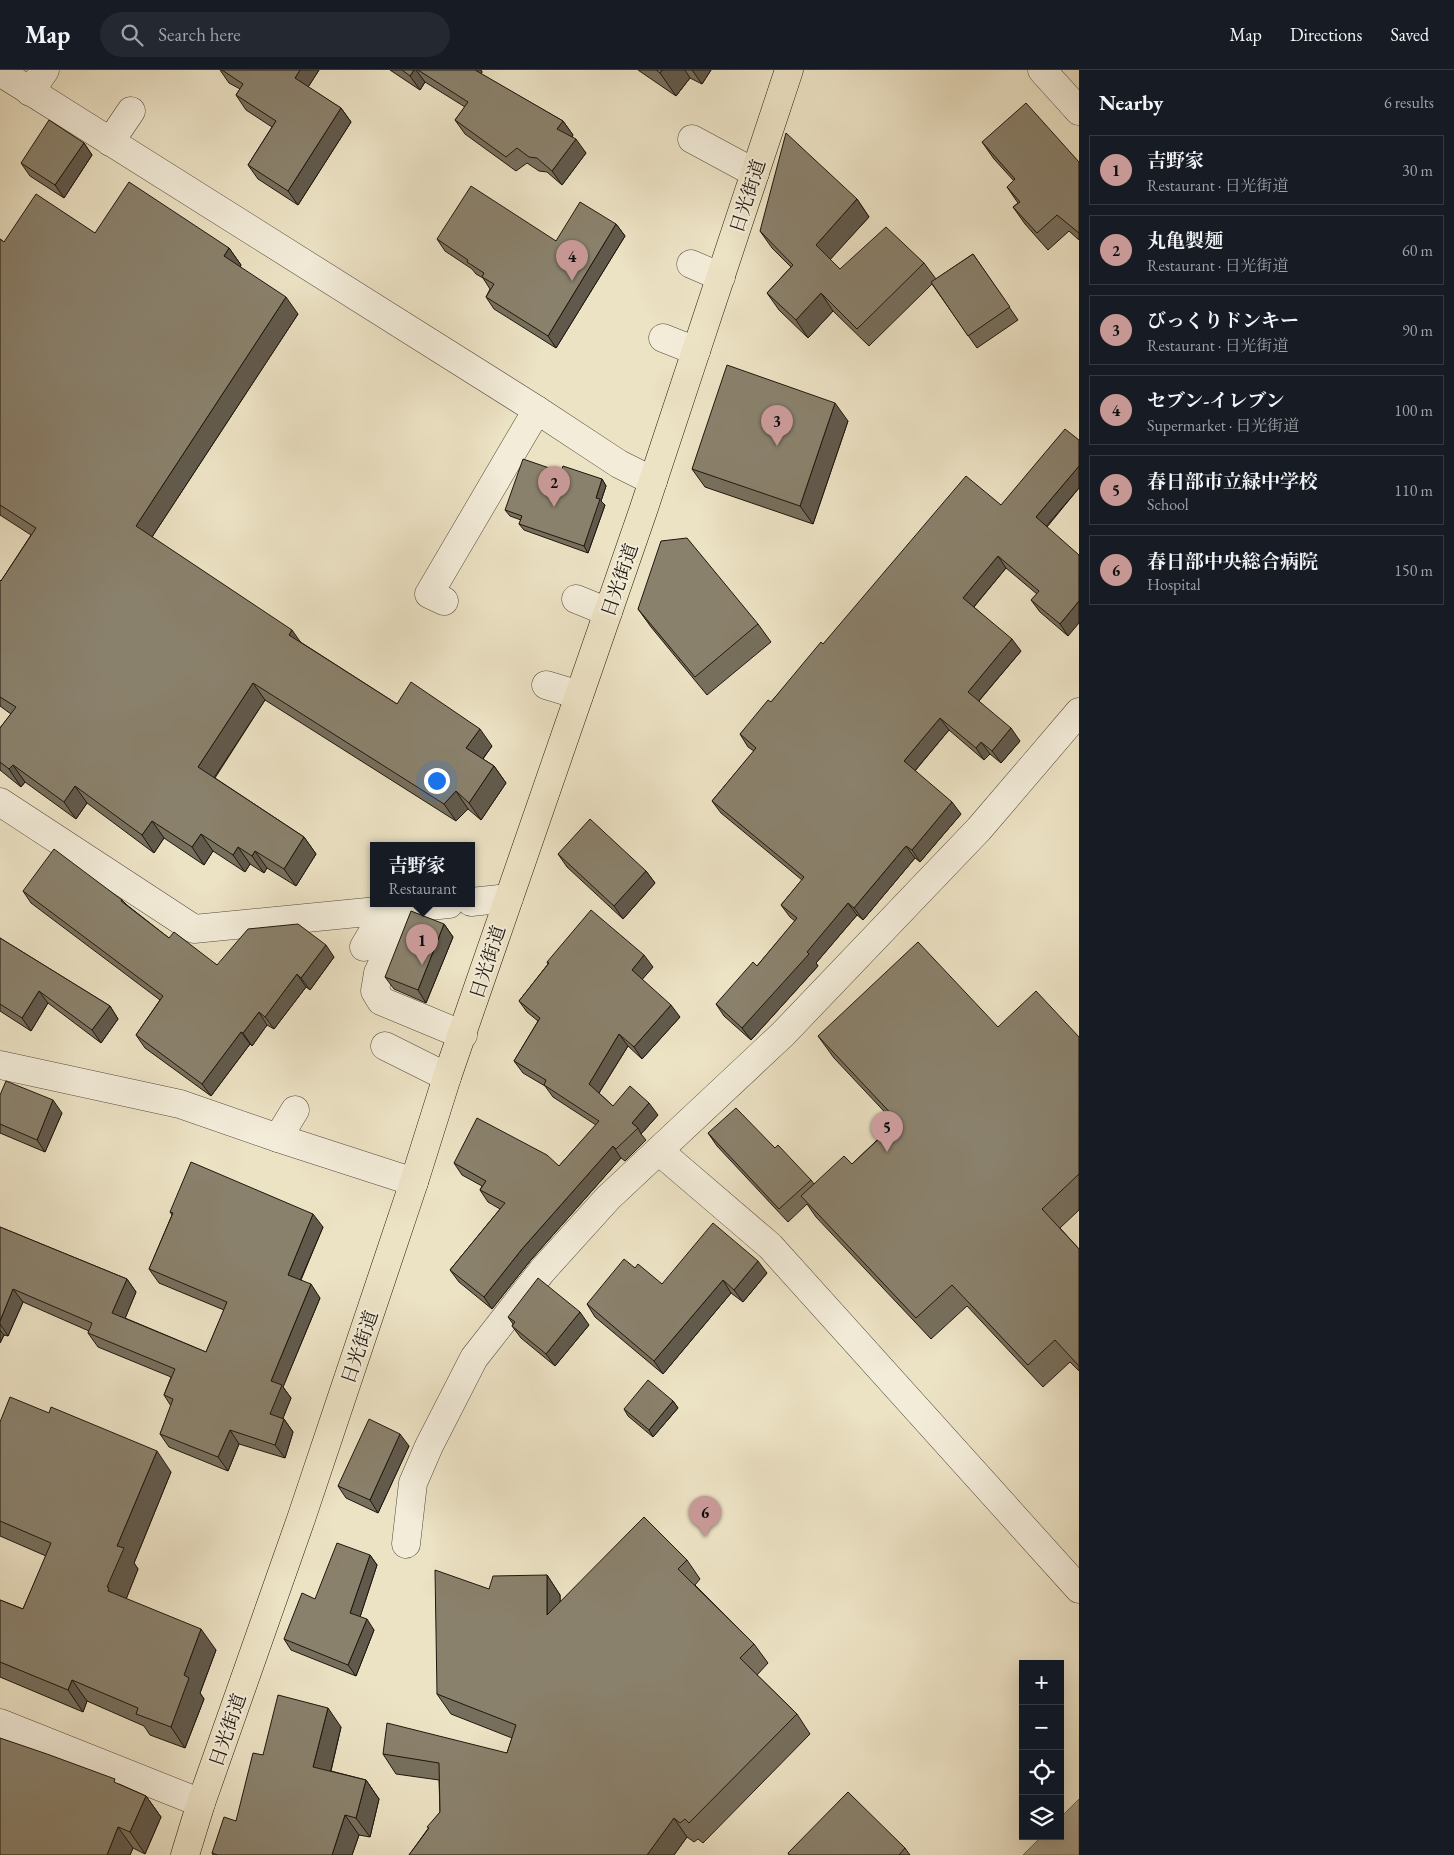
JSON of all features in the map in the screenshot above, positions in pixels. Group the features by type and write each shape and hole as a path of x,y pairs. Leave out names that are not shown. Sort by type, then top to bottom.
{"highway":[{"name":"日光街道","path":"185,1855 201,1803 301,1519 414,1182 447,1077 653,481 789,70"}],"street":[{"path":"1042,70 1079,111"},
{"path":"0,72 38,81 110,142 537,410 573,423 619,464 653,481"},
{"path":"110,142 131,111"},
{"path":"692,139 755,173"},
{"path":"691,264 721,277"},
{"path":"663,338 696,351"},
{"path":"444,601 429,594 537,410"},
{"path":"576,600 608,612"},
{"path":"546,685 579,695"},
{"path":"406,1544 413,1483 428,1446 474,1358 542,1271 608,1198 783,1034 817,999 979,829 1079,712"},
{"path":"0,802 194,929 418,907"},
{"path":"475,902 508,898"},
{"path":"364,946 398,909"},
{"path":"398,909 378,972 375,990 381,1001 463,1035"},
{"path":"385,1046 447,1077"},
{"path":"0,1066 180,1104 414,1182"},
{"path":"278,1138 294,1110"},
{"path":"659,1151 770,1246 1079,1589"},
{"path":"0,1723 201,1803"}],"shaded area":[{"path":"1079,1799 1079,1855 1023,1855 1038,1840 1064,1840 1064,1814"}],"building":[{"path":"222,70 300,70 295,78 341,108 288,191 248,165 276,121 236,95 243,84"},
{"path":"402,70 414,70 410,76"},
{"path":"418,70 475,70 563,121 557,129 576,139 552,171 537,158 529,157 517,148 506,157 455,120 468,102"},
{"path":"1026,103 1079,162 1079,233 1057,215 1037,233 1013,207 1020,202 1007,187 1015,179 982,142"},
{"path":"49,120 84,143 55,185 21,163"},
{"path":"786,133 857,199 816,245 840,269 886,227 924,263 857,329 821,293 796,320 767,293 793,265 760,231"},
{"path":"129,182 229,248 224,256 286,297 136,526 292,630 289,635 397,704 411,682 480,729 466,748 494,766 469,803 456,791 444,804 253,683 198,767 304,837 284,869 255,851 252,856 238,847 233,855 201,834 192,847 152,821 142,835 75,786 64,802 13,765 9,769 0,762 0,728 16,707 0,697 0,580 36,528 0,505 0,239 4,242 36,194 95,233"},
{"path":"471,186 556,241 580,202 616,224 548,336 486,297 494,284 482,277 484,273 467,262 468,260 437,239"},
{"path":"973,254 1010,307 968,336 931,282"},
{"path":"727,365 835,403 800,506 692,469"},
{"path":"1065,429 1079,440 1079,466 1036,517 1079,555 1079,601 1060,624 1031,600 1039,591 998,556 963,598 1012,639 968,692 1011,728 992,751 981,742 976,748 940,718 904,761 952,802 912,850 906,846 854,908 848,903 807,952 809,954 742,1028 716,1004 753,962 757,966 797,918 781,905 804,877 712,801 756,748 740,734 768,700 771,702 821,642 823,644 966,476 1001,505"},
{"path":"523,459 561,472 563,466 602,479 596,498 600,499 584,546 519,524 522,516 505,510"},
{"path":"687,538 758,624 695,677 638,609 661,541"},
{"path":"590,819 646,871 614,906 558,854"},
{"path":"54,849 169,938 174,932 217,965 248,929 298,924 326,945 301,978 297,974 265,1017 259,1012 243,1033 241,1032 202,1084 136,1035 163,996 23,891"},
{"path":"591,910 644,955 632,970 671,1005 634,1047 619,1034 589,1084 613,1106 630,1086 649,1103 632,1123 638,1128 616,1149 613,1146 522,1249 484,1297 450,1270 505,1203 480,1190 486,1181 454,1163 477,1118 547,1155 559,1166 599,1121 544,1085 546,1080 514,1061 540,1018 519,1001 549,963 547,962"},
{"path":"411,911 444,924 418,990 385,977"},
{"path":"0,938 110,1006 92,1030 39,991 22,1018 0,1004"},
{"path":"918,942 998,1027 1036,991 1079,1037 1079,1174 1042,1209 1079,1249 1079,1366 1055,1340 1028,1365 952,1285 916,1318 801,1196 844,1156 852,1164 898,1121 818,1036"},
{"path":"6,1081 53,1100 37,1140 0,1124 0,1095"},
{"path":"736,1108 775,1148 778,1145 811,1180 779,1209 708,1133"},
{"path":"191,1162 313,1214 288,1275 311,1284 271,1381 282,1385 270,1414 284,1419 275,1445 230,1430 218,1457 160,1434 173,1399 164,1395 175,1369 88,1333 92,1323 13,1289 0,1321 0,1227 127,1279 112,1313 206,1352 227,1302 149,1269 173,1213 170,1212"},
{"path":"713,1223 758,1261 734,1290 723,1280 654,1361 587,1304 624,1259 635,1268 638,1264 662,1284"},
{"path":"538,1278 580,1312 546,1354 512,1326 515,1322 508,1317"},
{"path":"648,1380 673,1401 649,1430 624,1409"},
{"path":"10,1397 49,1413 51,1407 157,1451 117,1546 124,1548 107,1587 109,1588 108,1591 201,1629 184,1675 189,1678 171,1727 136,1714 138,1708 72,1680 68,1690 0,1662 0,1600 23,1609 51,1543 0,1521 0,1422"},
{"path":"369,1419 400,1434 370,1500 338,1486"},
{"path":"644,1517 687,1560 678,1569 754,1644 740,1658 797,1714 689,1823 685,1819 680,1823 674,1818 647,1855 409,1855 429,1828 427,1827 440,1812 439,1763 383,1754 387,1723 507,1753 516,1725 437,1694 435,1570 489,1589 493,1576 547,1575 547,1615"},
{"path":"337,1543 370,1555 350,1613 367,1619 348,1665 284,1639 302,1593 315,1599"},
{"path":"278,1695 328,1708 313,1767 366,1780 356,1818 345,1815 332,1855 218,1855 212,1853 224,1817 236,1821 253,1753 263,1755"},
{"path":"0,1738 115,1779 114,1782 146,1796 130,1832 118,1827 107,1855 0,1855"},
{"path":"848,1792 905,1848 899,1855 790,1855 788,1853"}],"place":[{"name":"セブン-イレブン","path":"572,281"},
{"name":"びっくりドンキー","path":"777,446"},
{"name":"丸亀製麺","path":"554,507"},
{"name":"吉野家","path":"422,965"},
{"name":"春日部市立緑中学校","path":"887,1152"},
{"name":"春日部中央総合病院","path":"705,1537"}]}
